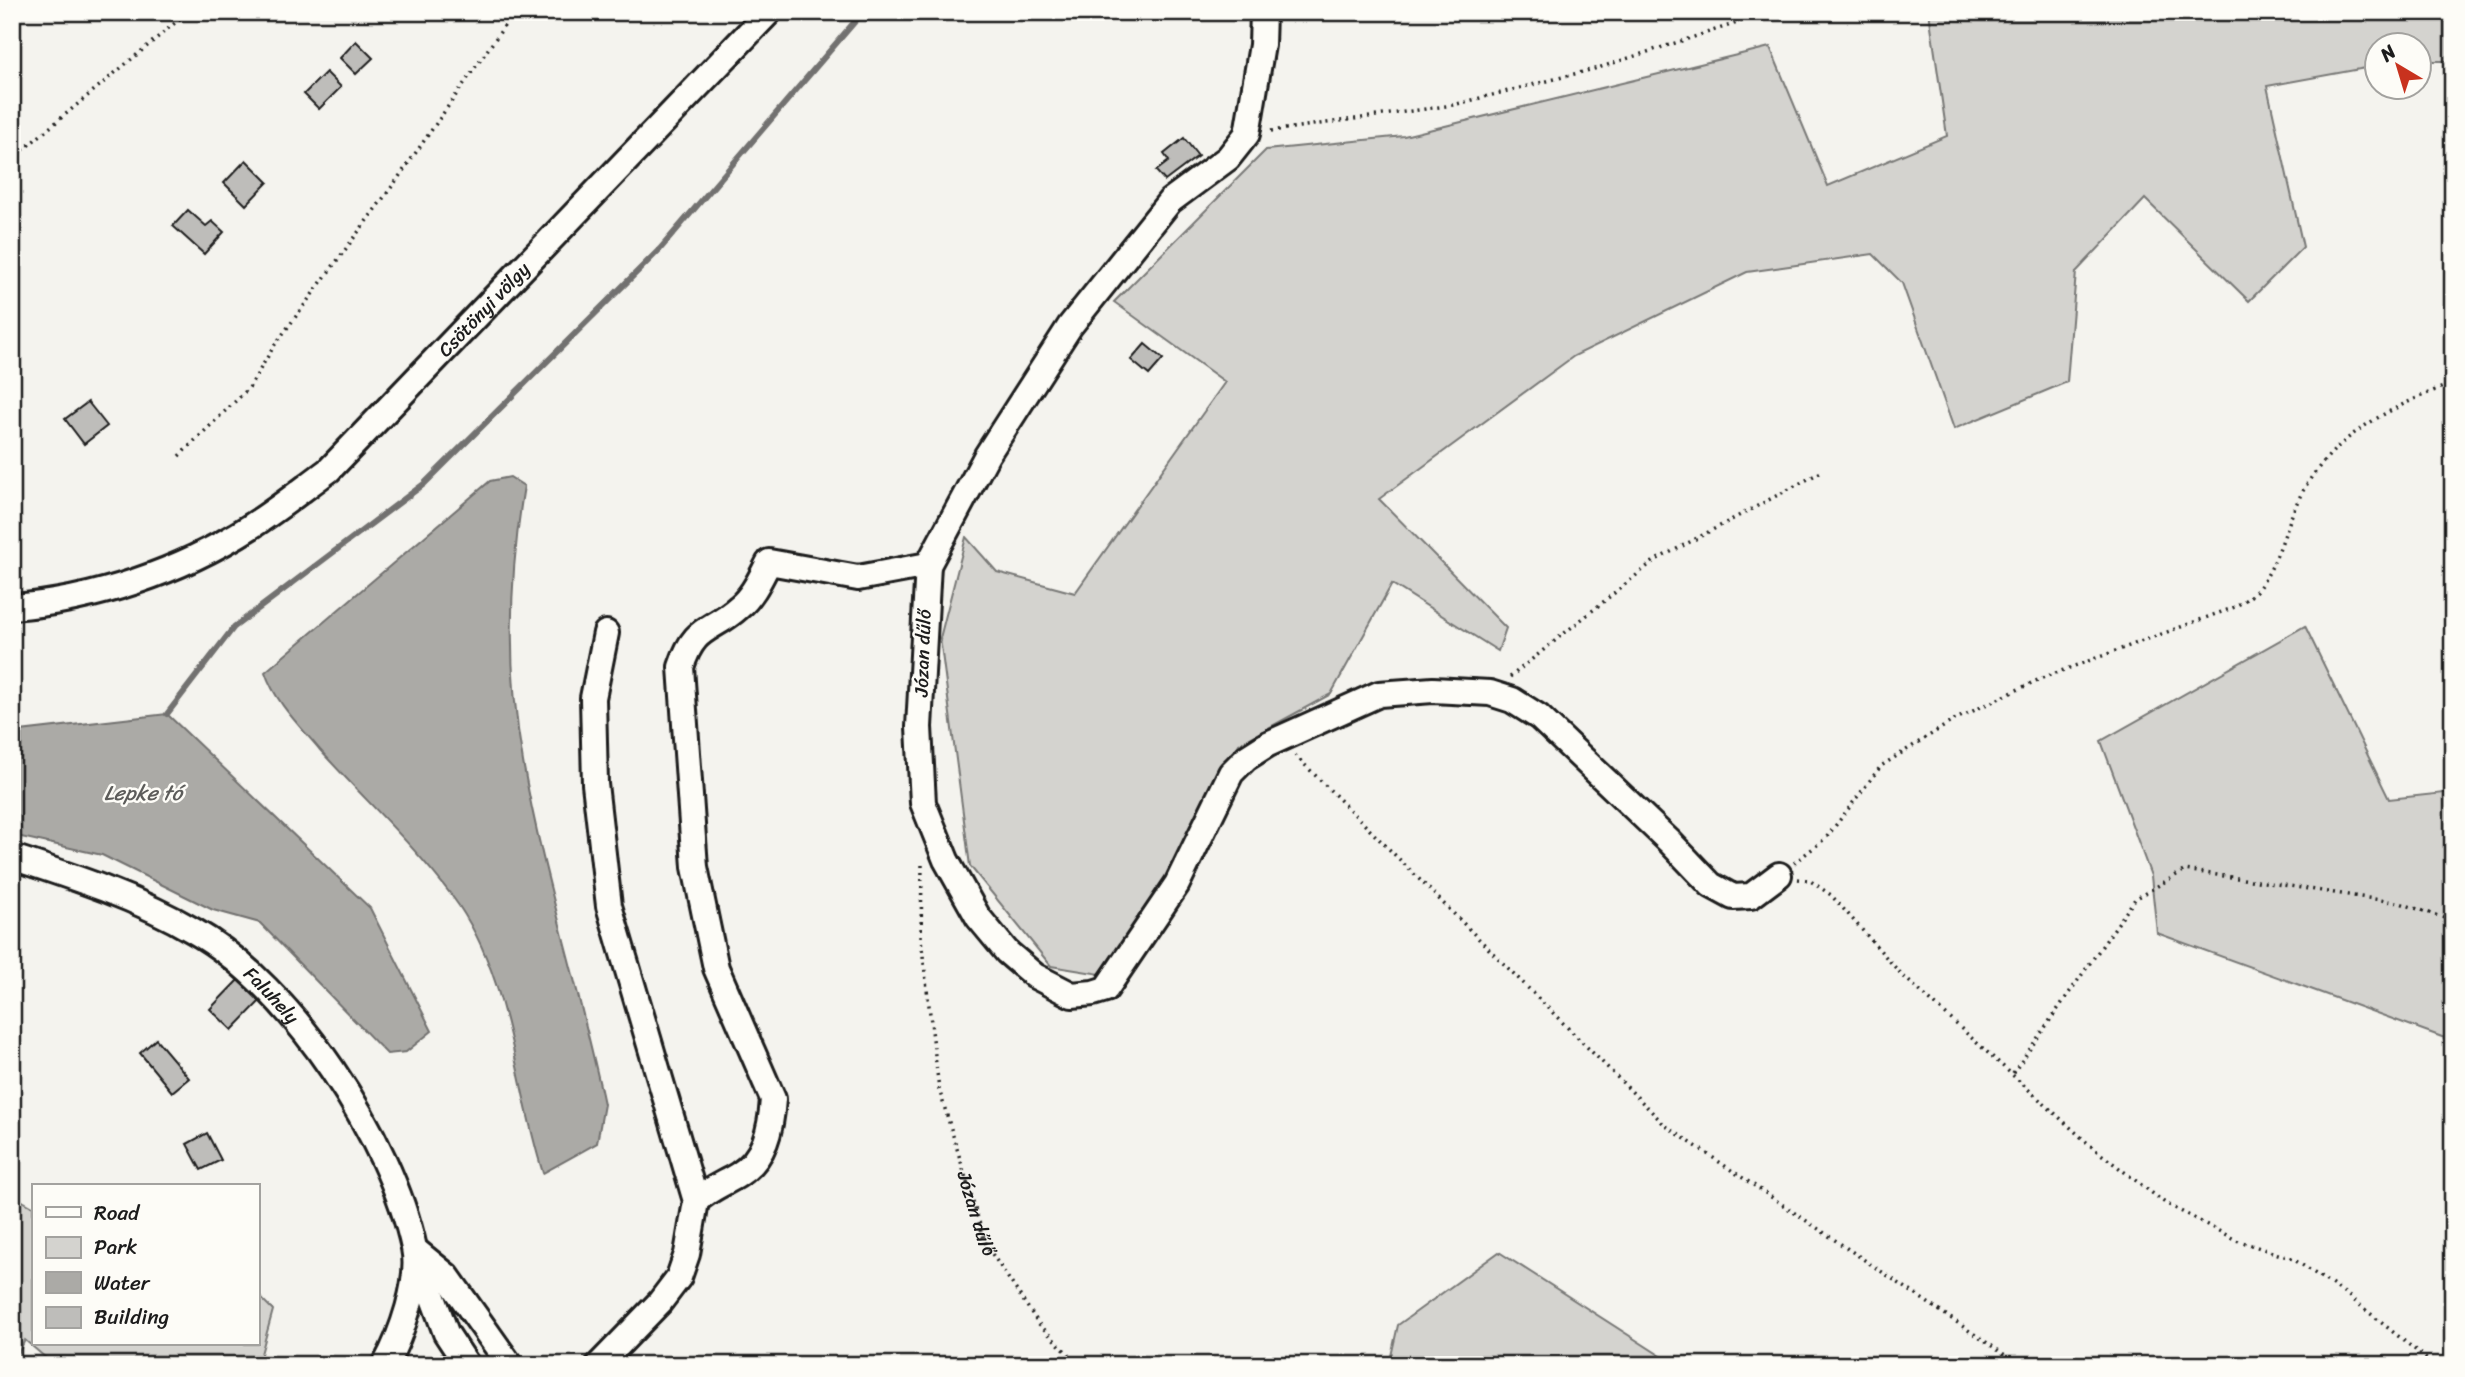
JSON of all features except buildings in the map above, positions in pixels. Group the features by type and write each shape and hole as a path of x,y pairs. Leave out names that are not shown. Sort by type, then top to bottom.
{"street":[{"name":"Csötönyi völgy","path":"12,607 51,604 170,570 250,527 329,470 769,12"},
{"path":"1247,134 1262,44 1263,12"},
{"name":"Józan dűlő","path":"1247,134 1228,158 1170,201 1070,326 987,455 928,565 919,727 923,803 946,860 978,917 1007,951 1035,976 1072,995 1106,989 1177,884 1231,773 1246,758 1278,738 1379,694 1433,690 1490,693 1512,700 1539,717 1711,885 1733,897 1751,895 1779,875"},
{"path":"696,1202 709,1190 739,1174 756,1160 772,1123 773,1100 716,968 695,867 681,667 689,643 708,626 739,607 754,589 769,562 858,578 928,565"},
{"path":"599,1365 660,1302 679,1277 687,1254 696,1202 609,906 595,784 593,698 606,633"},
{"name":"Faluhely","path":"12,857 87,881 195,931 250,973 311,1038 384,1160 415,1250 410,1305 398,1340 385,1365"},
{"path":"415,1250 446,1333 467,1365"},
{"path":"415,1250 447,1276 510,1365"}],"path":[{"path":"12,159 188,12"},
{"path":"179,456 249,388 274,346 396,181 514,12"},
{"path":"1247,134 1453,105 1598,68 1737,23 1756,12"},
{"path":"1779,875 1826,838 1881,766 1942,727 2042,678 2235,607 2257,590 2304,490 2328,453 2357,429 2403,403 2453,383"},
{"path":"1490,693 1654,561 1823,471"},
{"path":"1278,738 1666,1126 2020,1365"},
{"name":"Józan dűlő","path":"922,858 921,939 939,1089 986,1245 1040,1324 1079,1365"},
{"path":"2013,1073 2135,899 2185,870 2400,903 2453,921"},
{"path":"1779,875 1808,880 1831,895 1902,975 2092,1147 2165,1203 2236,1240 2293,1259 2346,1293 2434,1365"}],"green space":[{"path":"1929,12 2453,12 2453,61 2434,61 2434,32 2364,32 2364,68 2267,86 2303,247 2249,301 2145,199 2076,272 2067,382 1954,429 1902,283 1873,254 1747,272 1574,356 1379,499 1506,628 1498,651 1392,584 1331,694 1239,744 1151,903 1100,974 1051,966 970,866 940,638 966,537 997,572 1075,593 1225,382 1114,302 1266,150 1404,136 1770,47 1828,186 1947,136"},
{"path":"2305,626 2389,799 2453,792 2453,1041 2157,933 2151,876 2101,741"},
{"path":"12,1195 32,1206 32,1346 259,1346 259,1296 273,1310 258,1365 54,1365 25,1340 12,1365"},
{"path":"1499,1252 1675,1365 1389,1365 1398,1325"}],"water":[{"path":"510,477 524,486 515,554 512,624 514,693 523,762 541,848 604,1104 597,1143 543,1173 499,994 472,927 452,896 421,858 289,713 269,683 265,672 490,481"},
{"name":"Lepke tó","path":"167,714 370,908 432,1031 406,1052 387,1054 260,923 213,910 102,855 12,835 12,732"}],"waterway":[{"path":"167,714 234,627 424,484 660,249 863,12"}]}
